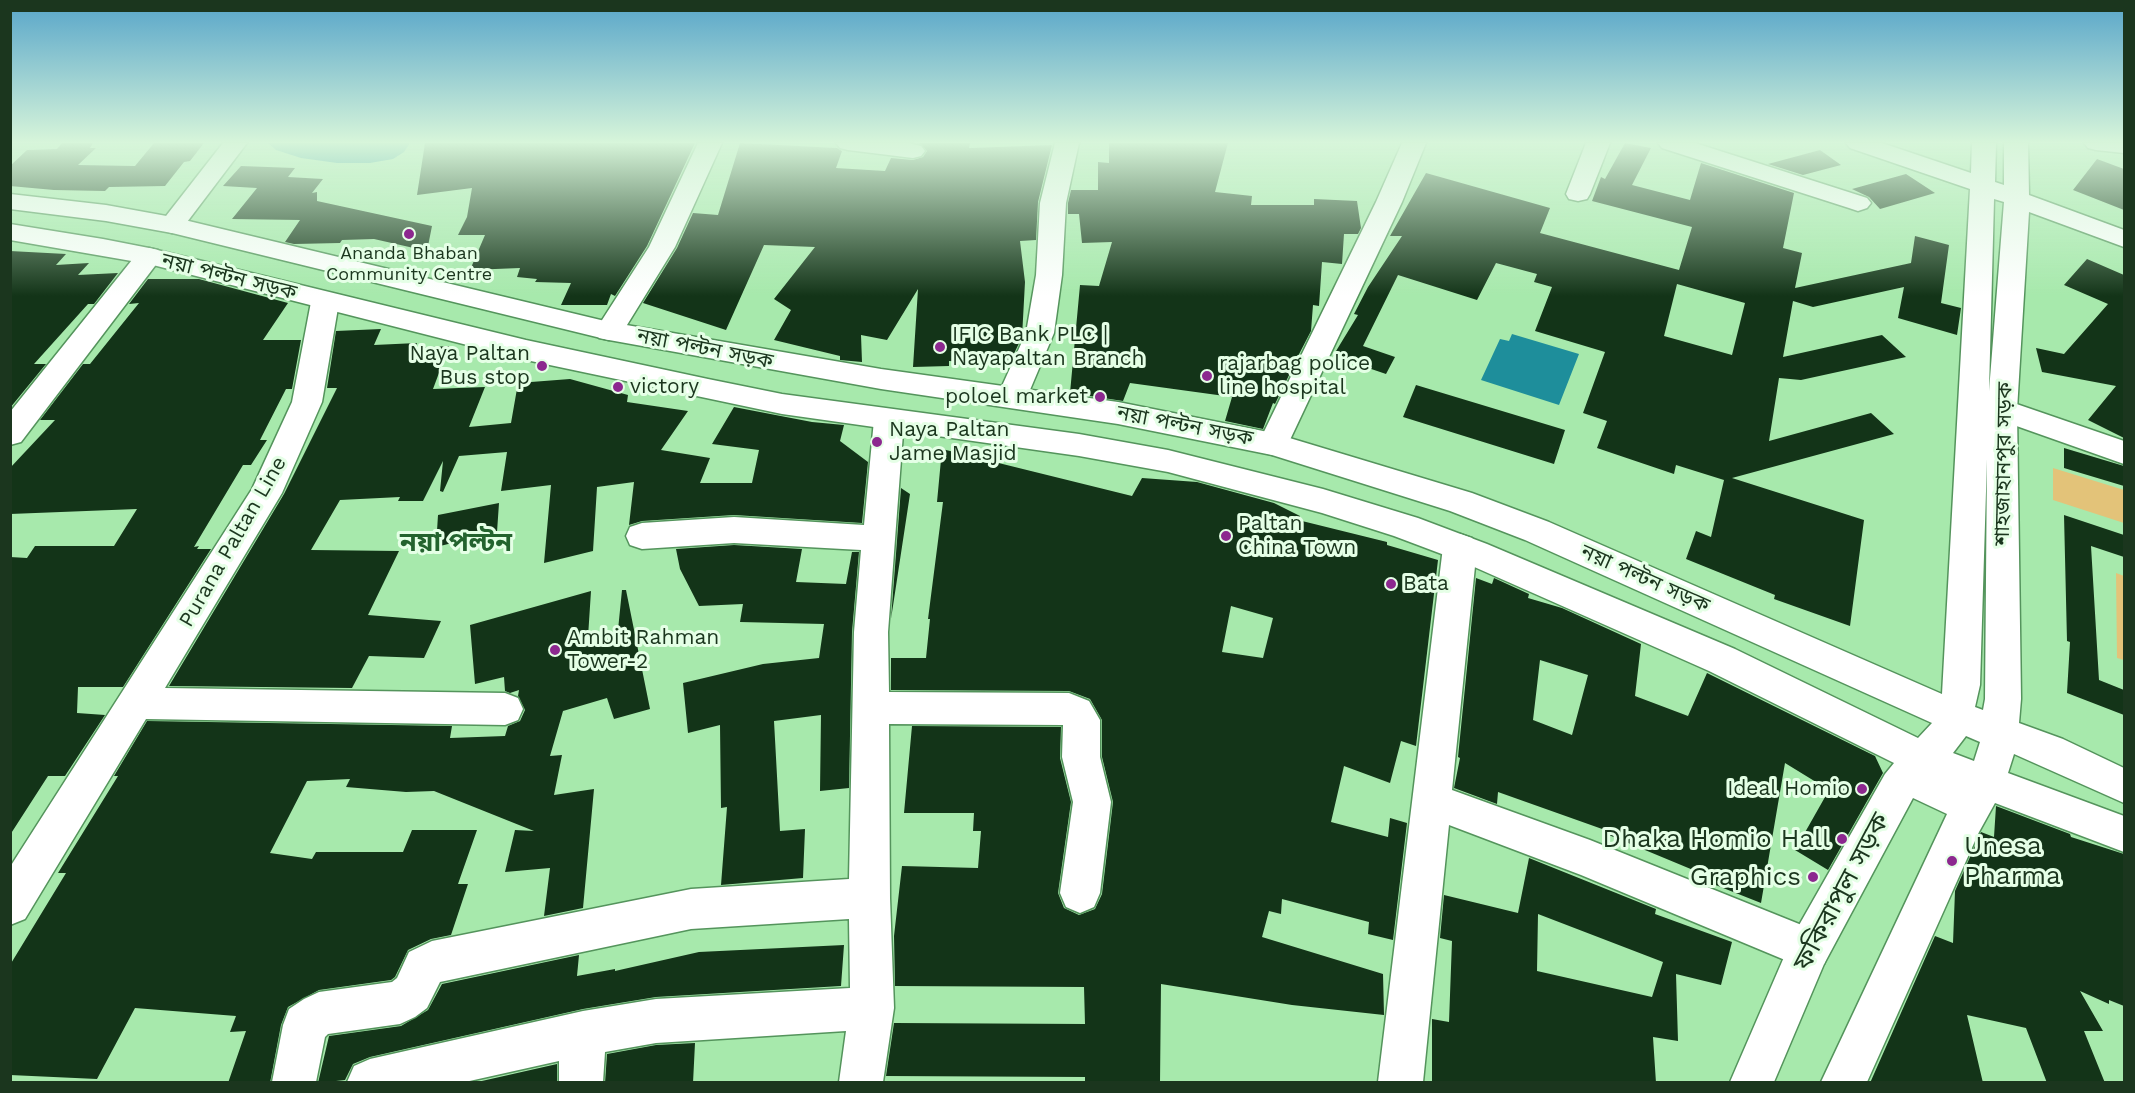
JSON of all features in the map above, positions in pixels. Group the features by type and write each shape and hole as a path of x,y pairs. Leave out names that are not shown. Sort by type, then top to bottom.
{"main road":[{"path":"172,225 196,194"},
{"path":"609,331 662,247 687,194"},
{"path":"1012,397 1040,333 1050,275 1055,194"},
{"path":"1273,444 1392,194"},
{"path":"1830,194 1858,203"},
{"name":"শাহজাহানপুর সড়ক","path":"1957,705 1980,194"},
{"name":"শাহজাহানপুর সড়ক","path":"1989,793 2006,726 2002,410 2017,194"},
{"path":"2024,194 2124,239"},
{"path":"2026,194 2124,225"},
{"name":"নয়া পল্টন সড়ক","path":"10,201 106,213 172,225 609,331 802,367 1130,415 1273,444 1461,502 1537,531 1904,694 1957,705 2006,726 2124,786"},
{"name":"নয়া পল্টন সড়ক","path":"10,232 149,256 325,302 526,350 708,389 890,420 1078,445 1168,461 1323,501 1460,547 1722,660 1906,758 1989,793 2124,834"},
{"path":"10,434 149,256"},
{"name":"Purana Paltan Line","path":"10,905 266,493 307,402 325,302"},
{"path":"2002,410 2124,453"},
{"path":"861,1083 872,1008 869,898 871,632 890,420"},
{"path":"642,536 734,530 836,534 879,539"},
{"path":"1400,1083 1460,547"},
{"path":"1904,694 1906,758"},
{"path":"137,704 505,709"},
{"name":"ফকিরাপুল সড়ক","path":"1752,1083 1809,949 1899,786 1906,758 1950,730 1957,705"},
{"path":"871,708 1069,709 1076,712 1082,720 1081,757 1092,802 1080,893"},
{"path":"1844,1083 1989,793"},
{"path":"1432,801 1590,859 1809,949"},
{"path":"294,1083 305,1025 320,1014 400,1002 412,993 424,967 432,962 691,909 869,898"},
{"path":"370,1083 583,1033 656,1021 872,1008"},
{"path":"581,1083 583,1033"}],"shaded area":[{"path":"2053,468 2124,490 2124,523 2053,500"},
{"path":"2116,573 2124,576 2124,660 2117,658"}],"water":[{"path":"1512,334 1579,354 1559,405 1481,380 1500,339 1509,341"}],"building":[{"path":"252,194 317,194 317,201 432,226 427,251 374,239 342,240 340,243 294,244 285,242 300,220 232,219"},
{"path":"471,194 671,194 647,246 615,296 611,294 607,305 561,305 571,283 535,282 537,279 517,277 520,268 470,270 485,235 458,235 467,217"},
{"path":"724,194 1040,194 1036,240 1020,241 1025,282 1022,337 1009,364 949,361 949,366 913,367 918,289 887,340 861,335 862,362 840,360 840,356 774,340 791,310 774,299 815,247 764,245 726,330 643,303 677,248 693,213 718,215"},
{"path":"1070,194 1234,194 1252,196 1251,205 1314,205 1314,199 1357,201 1361,228 1358,234 1344,234 1342,264 1322,262 1319,306 1313,305 1311,331 1293,362 1292,369 1275,404 1273,403 1263,429 1225,421 1232,397 1130,383 1123,401 1070,393 1080,285 1099,286 1112,242 1082,243 1079,214 1068,214"},
{"path":"1414,194 1500,194 1550,208 1540,233 1679,270 1692,227 1592,201 1595,194 1667,194 1690,200 1692,194 1794,194 1783,248 1802,253 1795,288 1911,263 1915,236 1949,245 1941,303 1961,308 1957,335 1898,318 1904,287 1813,307 1793,301 1783,357 1882,335 1906,357 1801,380 1779,378 1769,441 1871,413 1894,434 1732,478 1864,520 1850,626 1774,599 1775,595 1686,559 1696,531 1711,537 1724,480 1676,465 1674,474 1597,448 1607,421 1583,413 1605,352 1535,331 1552,287 1534,282 1537,274 1496,263 1477,300 1398,275 1363,346 1395,357 1386,374 1333,356 1358,315 1354,314 1368,287 1402,236 1390,236","holes":["1677,284 1745,303 1732,355 1664,336"]},
{"path":"1863,194 1932,194 1880,209 1869,197"},
{"path":"2083,194 2124,194 2124,210"},
{"path":"10,251 66,254 56,265 89,263 78,275 118,273 94,304 88,304 34,364 46,364 10,408"},
{"path":"2087,259 2124,275 2124,438 2088,420 2116,386 2042,372 2036,348 2064,354 2108,304 2064,285"},
{"path":"148,279 199,279 288,303 263,340 301,340 292,389 286,389 260,440 267,440 251,465 243,465 194,547 211,549 123,687 78,687 77,713 105,715 65,776 48,776 10,835 10,557 27,558 35,546 114,546 137,509 10,514 10,468 55,420 40,420 83,364 90,364 139,303 129,304"},
{"path":"381,329 374,345 417,343 415,348 449,346 433,389 485,387 469,427 511,423 518,383 570,379 628,395 627,402 688,411 661,450 710,458 700,483 752,483 759,450 712,444 734,407 812,422 844,425 840,441 868,462 862,523 734,515 642,521 629,525 634,482 597,487 593,551 544,563 551,485 501,491 507,452 459,456 443,492 440,491 443,461 423,501 398,501 400,497 340,500 311,550 399,551 368,615 441,621 424,658 369,656 352,688 169,686 284,494 337,388 327,388 336,331"},
{"path":"1416,385 1565,430 1554,464 1403,417"},
{"path":"2064,448 2124,466 2124,486 2064,468"},
{"path":"942,449 1132,496 1142,478 1197,482 1274,503 1300,516 1298,520 1387,542 1387,545 1438,560 1416,746 1401,741 1390,783 1344,766 1331,822 1388,837 1390,818 1407,823 1393,940 1368,934 1369,922 1282,899 1281,914 1269,911 1262,937 1383,974 1384,1015 1292,1005 1161,984 1160,1083 1085,1083 1085,1077 886,1076 894,1023 1085,1024 1084,987 895,986 894,936 902,866 978,868 981,831 973,831 974,813 904,813 912,726 1061,727 1060,758 1071,802 1058,893 1064,908 1079,915 1095,909 1102,894 1113,802 1102,757 1102,720 1090,699 1069,691 891,690 891,658 926,658 930,619 928,619 943,502 937,502","holes":["1231,606 1273,618 1263,658 1222,652"]},
{"path":"901,488 910,494 891,619"},
{"path":"499,503 497,532 436,547 438,515"},
{"path":"2064,515 2124,535 2124,557 2091,546 2099,680 2124,690 2124,715 2067,693 2070,642 2067,641"},
{"path":"734,545 802,549 796,582 846,584 852,552 859,552 852,632 849,788 820,791 821,715 774,721 780,831 805,829 803,878 721,885 727,807 721,808 720,725 688,733 683,683 763,664 819,658 824,624 740,622 743,604 699,606 680,569 676,549"},
{"path":"1476,578 1492,584 1494,578 1529,594 1528,598 1562,608 1641,644 1635,696 1688,716 1707,673 1875,756 1883,773 1828,870 1795,850 1829,790 1785,763 1761,903 1708,882 1710,877 1604,833 1605,830 1498,792 1497,804 1454,788 1460,758 1458,757","holes":["1540,660 1588,675 1572,735 1533,720"]},
{"path":"622,590 626,590 650,709 614,719 607,698 563,711 550,756 562,755 554,795 594,789 583,908 544,916 550,868 505,872 515,830 534,831 434,791 406,792 346,787 350,779 307,781 270,853 312,859 316,852 403,852 412,830 477,830 458,884 468,884 451,935 431,939 408,950 395,977 391,980 319,990 288,1007 281,1025 270,1083 228,1083 246,1031 230,1032 236,1016 135,1008 97,1079 10,1075 10,965 66,873 58,873 118,776 114,776 147,721 452,726 450,738 505,736 508,726 520,721 525,710 518,696 519,690 510,693 505,691 504,677 475,684 470,625 591,591 588,637 617,640"},
{"path":"1996,806 2070,834 2071,837 2124,854 2124,1006 2109,1000 2109,1004 2080,991 2103,1031 2084,1031 2105,1083 2047,1083 2026,1028 1967,1015 1983,1083 1870,1083 1935,936 1953,943 1955,891 1981,832 1994,837"},
{"path":"1529,858 1656,909 1655,914 1732,942 1721,985 1676,974 1678,1041 1653,1037 1656,1083 1432,1083 1432,1019 1449,1022 1452,941 1440,938 1444,895 1518,913","holes":["1538,914 1663,962 1652,997 1537,971"]},
{"path":"844,945 841,986 656,997 583,1009 370,1057 353,1064 345,1080 318,1083 329,1036 401,1026 428,1010 442,984 579,955 577,976 615,969 615,971 699,952"},
{"path":"695,1043 693,1083 605,1083 607,1054 656,1045"},
{"path":"557,1064 557,1083 473,1083"}],"place":[{"name":"Ananda Bhaban Community Centre","path":"409,234"},
{"name":"IFIC Bank PLC | Nayapaltan Branch","path":"940,347"},
{"name":"Naya Paltan Bus stop","path":"542,366"},
{"name":"rajarbag police line hospital","path":"1207,376"},
{"name":"victory","path":"618,387"},
{"name":"poloel market","path":"1100,397"},
{"name":"Naya Paltan Jame Masjid","path":"877,442"},
{"name":"Paltan China Town","path":"1226,536"},
{"name":"Bata","path":"1391,584"},
{"name":"Ambit Rahman Tower-2","path":"555,650"},
{"name":"Ideal Homio","path":"1862,789"},
{"name":"Dhaka Homio Hall","path":"1842,839"},
{"name":"Unesa Pharma","path":"1952,861"},
{"name":"Graphics","path":"1813,877"}],"district":[{"name":"নয়া পল্টন","path":"456,543"}]}
